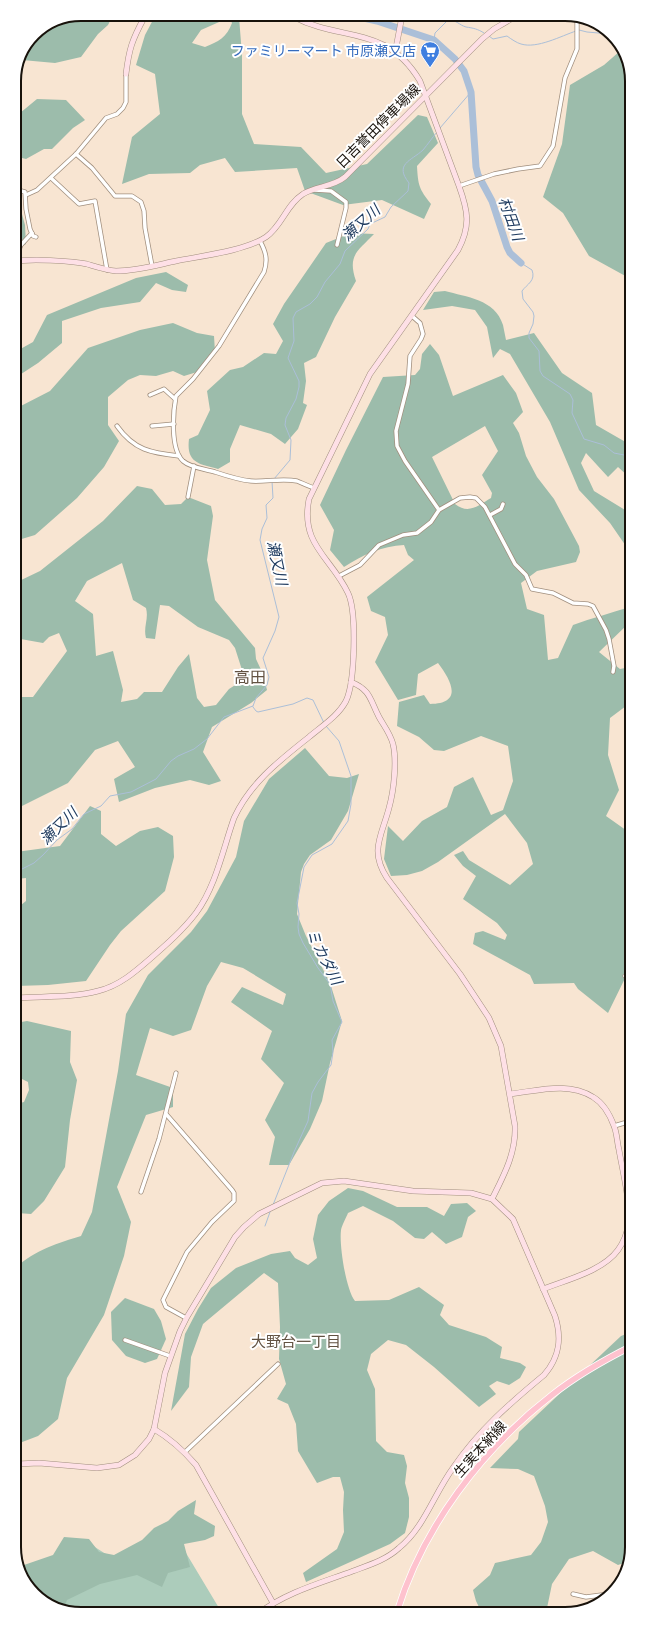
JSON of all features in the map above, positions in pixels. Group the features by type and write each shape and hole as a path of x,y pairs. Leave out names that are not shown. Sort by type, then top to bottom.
{"main road":[{"name":"生実本納線","path":"399,1607 411,1575 434,1529 458,1492 492,1450 532,1411 552,1395 583,1373 625,1350"}],"street":[{"path":"26,195 34,192 51,178 76,154 106,118 117,114 123,108 126,102 126,74 129,52 133,39 142,21"},
{"path":"21,998 82,994 98,991 112,986 125,980 178,934 196,913 208,894 234,818 239,807 254,785 264,774 335,714 345,701 351,682 353,608 349,595 339,576 313,542 308,528 306,511 309,499 370,374 454,256 463,241 468,219 465,203 436,123 415,74 395,53 380,42 365,36 316,26 304,21"},
{"path":"395,53 401,21"},
{"name":"日吉誉田停車場線","path":"21,261 34,260 82,264 107,270 128,270 236,249 260,241 273,231 294,201 311,190 341,180 469,52 494,29 508,21"},
{"path":"459,186 494,174 540,166 553,146 565,78 577,49 577,22"},
{"path":"76,154 92,168 115,196 132,196 140,202 144,211 145,228 152,266"},
{"path":"51,178 79,204 95,201 107,270"},
{"path":"21,190 24,191 26,195 26,209 32,233 36,237"},
{"path":"311,190 332,191 346,202 346,208 337,245"},
{"path":"21,246 32,233"},
{"path":"260,241 266,255 267,264 264,272 219,346 193,379 179,392 175,399 174,424 176,450 185,462 239,479 250,481 297,481 314,488"},
{"path":"412,316 420,324 423,334 410,356 408,384 396,431 398,446 405,461 439,510"},
{"path":"150,395 164,389 175,399"},
{"path":"152,426 174,424"},
{"path":"117,426 126,438 142,448 154,453 179,456"},
{"path":"188,497 194,466"},
{"path":"339,576 360,565 379,545 403,535 417,533 422,530 431,522 439,510 460,498 476,498 483,504 490,515 515,564 526,575 532,589 553,593 573,603 588,604 593,606 608,635 614,666 613,672"},
{"path":"490,515 501,509 504,504"},
{"path":"351,682 360,686 367,692 379,718 389,732 393,745 394,772 392,795 379,838 377,854 379,865 387,878 460,974 489,1018 501,1046 510,1094 515,1138 513,1153 508,1167 492,1199"},
{"path":"141,1192 152,1163 176,1073"},
{"path":"510,1094 561,1087 578,1090 593,1097 607,1110 614,1126 625,1189"},
{"path":"166,1114 232,1190 234,1196 234,1201 212,1222 186,1252 163,1300 166,1307 186,1318"},
{"path":"614,1126 625,1123"},
{"path":"21,1464 39,1463 97,1468 113,1466 128,1460 135,1455 149,1439 154,1429 160,1396 170,1356 186,1318 227,1250 244,1227 268,1209 315,1186 329,1182 344,1181 413,1191 471,1193 492,1199 513,1219 555,1316 559,1334 558,1350 551,1368 493,1419 479,1434 452,1468 408,1540 387,1557 287,1595 267,1607"},
{"path":"544,1289 604,1263 618,1250 625,1236"},
{"path":"125,1340 170,1356"},
{"path":"185,1452 278,1364"},
{"path":"154,1429 169,1437 196,1465 273,1603"},
{"path":"573,1594 586,1597 601,1595"}],"green space":[{"path":"110,21 81,57 55,63 25,60 33,45 48,31 58,26 70,22"},
{"path":"152,21 221,21 201,30 192,43 205,47 218,41 228,32 232,23 231,21 239,21 242,55 242,114 254,144 301,147 326,173 367,164 418,115 427,117 438,143 417,166 420,186 431,204 424,219 382,200 343,205 305,191 297,168 235,172 225,158 200,165 190,173 149,174 122,184 132,137 160,114 155,74 136,65 145,35"},
{"path":"618,53 622,62 625,81 625,276 589,256 563,213 543,197 562,144 570,85 604,65"},
{"path":"37,99 66,100 85,120 73,128 52,149 44,149 26,159 21,158 21,112"},
{"path":"21,211 25,225 26,244 21,247"},
{"path":"351,233 374,234 356,254 353,265 356,281 335,317 316,357 304,363 306,381 303,403 307,405 298,429 285,444 271,434 240,425 230,449 230,462 218,469 205,466 195,461 190,453 189,439 198,435 210,410 207,391 230,370 243,367 264,353 276,354 283,341 273,324 284,304 326,243"},
{"path":"166,272 188,285 186,292 172,290 156,283 140,302 101,308 62,321 62,343 38,363 21,374 21,349 33,342 47,315 136,278"},
{"path":"445,291 479,300 487,304 499,316 503,325 506,340 534,333 562,373 592,393 596,425 625,442 625,473 618,467 608,477 586,453 581,463 594,491 625,510 625,545 610,523 579,490 550,422 510,354 500,349 493,358 487,327 475,310 452,306 423,310 434,292"},
{"path":"173,323 197,333 214,336 215,352 197,372 184,376 173,371 156,376 140,375 128,380 108,397 108,425 119,441 104,467 77,498 35,535 21,539 21,406 50,391 88,348 140,330"},
{"path":"430,344 439,355 453,396 503,375 516,393 523,412 513,423 519,433 526,456 537,477 554,499 579,546 580,552 576,562 537,571 521,583 527,609 544,615 548,660 558,658 573,625 625,609 625,627 599,652 620,669 625,668 625,707 610,718 608,755 619,790 606,816 625,829 625,978 608,1013 578,989 574,983 534,984 530,975 473,944 475,933 483,931 505,940 507,935 497,923 463,899 476,876 463,866 454,855 463,851 469,860 510,885 533,864 527,843 505,814 438,862 422,871 407,875 391,876 384,859 388,826 403,841 422,821 447,807 454,787 473,777 491,815 503,810 513,781 508,746 481,736 444,751 434,750 419,737 397,726 399,702 424,695 430,704 441,703 451,696 452,690 447,677 438,663 418,674 416,695 398,700 375,662 388,635 385,617 371,611 367,597 414,560 408,555 404,545 380,549 344,567 330,550 334,530 320,505 346,450 383,377 415,375 420,369 422,354","holes":["485,426 498,451 482,475 492,493 491,498 474,508 465,509 455,504 432,457"]},
{"path":"137,486 152,489 165,505 181,504 188,497 211,506 213,516 207,560 215,600 255,648 256,659 263,674 267,690 251,703 212,727 203,752 221,781 209,785 190,780 155,788 119,802 114,779 135,767 118,741 95,750 68,783 21,806 21,697 33,697 67,651 59,633 49,637 43,643 21,639 21,580 40,571 103,521","holes":["122,563 133,600 146,608 146,638 155,639 160,605 169,606 198,627 229,640 235,648 242,670 240,682 229,689 216,705 204,707 197,698 189,654 178,667 162,692 144,692 137,699 121,702 123,690 113,651 96,656 93,614 75,601 87,581"]},
{"path":"305,748 329,776 347,778 359,774 348,811 331,840 310,855 301,872 297,914 306,936 330,983 342,1021 330,1063 322,1101 310,1129 289,1165 269,1165 275,1137 265,1120 284,1083 261,1059 272,1031 231,1002 242,987 283,1005 286,994 243,968 221,962 207,986 191,1030 173,1036 150,1028 136,1075 173,1088 173,1107 146,1115 117,1187 131,1222 124,1256 104,1315 67,1378 58,1419 38,1436 21,1442 21,1263 31,1256 56,1244 81,1236 92,1212 118,1071 126,1014 148,975 191,932 207,911 236,857 244,821 269,779"},
{"path":"90,806 101,811 101,834 116,846 140,831 158,827 173,836 174,857 165,891 121,931 86,981 21,986 21,905 26,901 26,878 21,878 21,851 60,846"},
{"path":"27,1021 71,1031 70,1062 77,1080 70,1120 65,1167 44,1201 31,1214 21,1213 21,1103 24,1102 29,1090 28,1082 21,1078 21,1022"},
{"path":"348,1188 363,1191 397,1207 427,1207 444,1216 451,1204 467,1203 476,1211 468,1217 462,1237 446,1244 432,1232 424,1239 415,1238 393,1221 363,1206 348,1213 341,1230 341,1246 346,1278 355,1301 389,1300 419,1287 444,1305 440,1315 449,1325 486,1337 502,1347 500,1358 520,1363 526,1367 520,1378 509,1385 497,1381 489,1386 496,1394 479,1407 434,1367 406,1345 388,1340 371,1354 367,1370 375,1389 376,1441 387,1452 404,1455 407,1466 405,1483 409,1498 409,1517 405,1533 390,1544 306,1582 303,1573 337,1549 344,1532 344,1492 340,1477 333,1477 317,1483 298,1451 296,1424 288,1404 277,1399 286,1384 279,1359 280,1327 278,1283 264,1273 203,1324 191,1357 189,1387 171,1411 185,1334 211,1288 236,1268 271,1254 290,1251 295,1258 308,1265 317,1258 313,1239 318,1215 329,1201"},
{"path":"125,1298 154,1309 161,1321 166,1339 157,1359 145,1363 126,1356 112,1340 111,1312"},
{"path":"625,1334 625,1547 622,1564 618,1565 593,1551 569,1559 552,1584 547,1607 479,1607 473,1590 490,1575 495,1563 531,1555 541,1542 548,1522 545,1506 534,1476 518,1469 490,1468 518,1439 519,1432 621,1336"},
{"path":"196,1500 194,1514 215,1526 214,1536 205,1540 184,1544 190,1567 168,1573 162,1587 137,1575 100,1584 67,1600 65,1605 45,1595 31,1580 24,1566 53,1555 64,1537 89,1539 99,1552 114,1555 142,1540 154,1528 168,1521 178,1511"},
{"path":"87,1542 112,1558 180,1543 218,1607 70,1606 51,1599 36,1586 30,1577 35,1570"}],"waterway":[{"name":"村田川","path":"377,21 434,40 455,59 464,71 471,92 476,167 478,175 492,201 507,247 510,253 521,263"},
{"path":"434,40 435,33 447,21"},
{"path":"454,21 484,33"},
{"path":"579,30 601,33"},
{"path":"489,36 493,39 507,36 519,43 534,45 576,31"},
{"name":"瀬又川","path":"440,128 471,92"},
{"name":"瀬又川","path":"274,479 290,460 291,440 285,425 286,418 296,399 299,387 299,381 288,358 294,341 293,318 296,312 310,304 317,297 325,282 340,264 345,251 368,229 370,224 385,217 391,207 408,191 409,183 403,171 404,167 409,160 423,150 437,132"},
{"name":"村田川","path":"521,263 532,270 533,274 532,280 522,291 523,299 533,312 534,316 529,338 539,351 540,371 543,376 570,394 573,400 572,413 584,439 604,445 614,453 625,455"},
{"name":"瀬又川","path":"253,706 256,698 267,685 269,677 263,658 275,631 279,617 260,540 262,529 267,518 266,505 273,498 272,481"},
{"name":"ミカダ川","path":"253,707 258,712 293,704 307,698 313,700 324,723"},
{"name":"瀬又川","path":"21,870 34,863 57,840 72,829 84,814 101,806 110,796 131,792 156,779 171,761 194,749 207,739 224,717 253,706"},
{"name":"ミカダ川","path":"273,1205 308,1121 312,1093 318,1082 331,1065 333,1052 332,1040 342,1022 333,1001 330,984 318,968 303,943 298,927 299,914 297,903 304,867 312,855 332,844 348,821 351,804 351,776 339,741 326,726"},
{"name":"ミカダ川","path":"265,1226 270,1212"}],"place":[{"name":"ファミリーマート 市原瀬又店","path":"430,68"}],"district":[{"name":"高田","path":"250,677"},
{"name":"大野台一丁目","path":"296,1342"}]}
